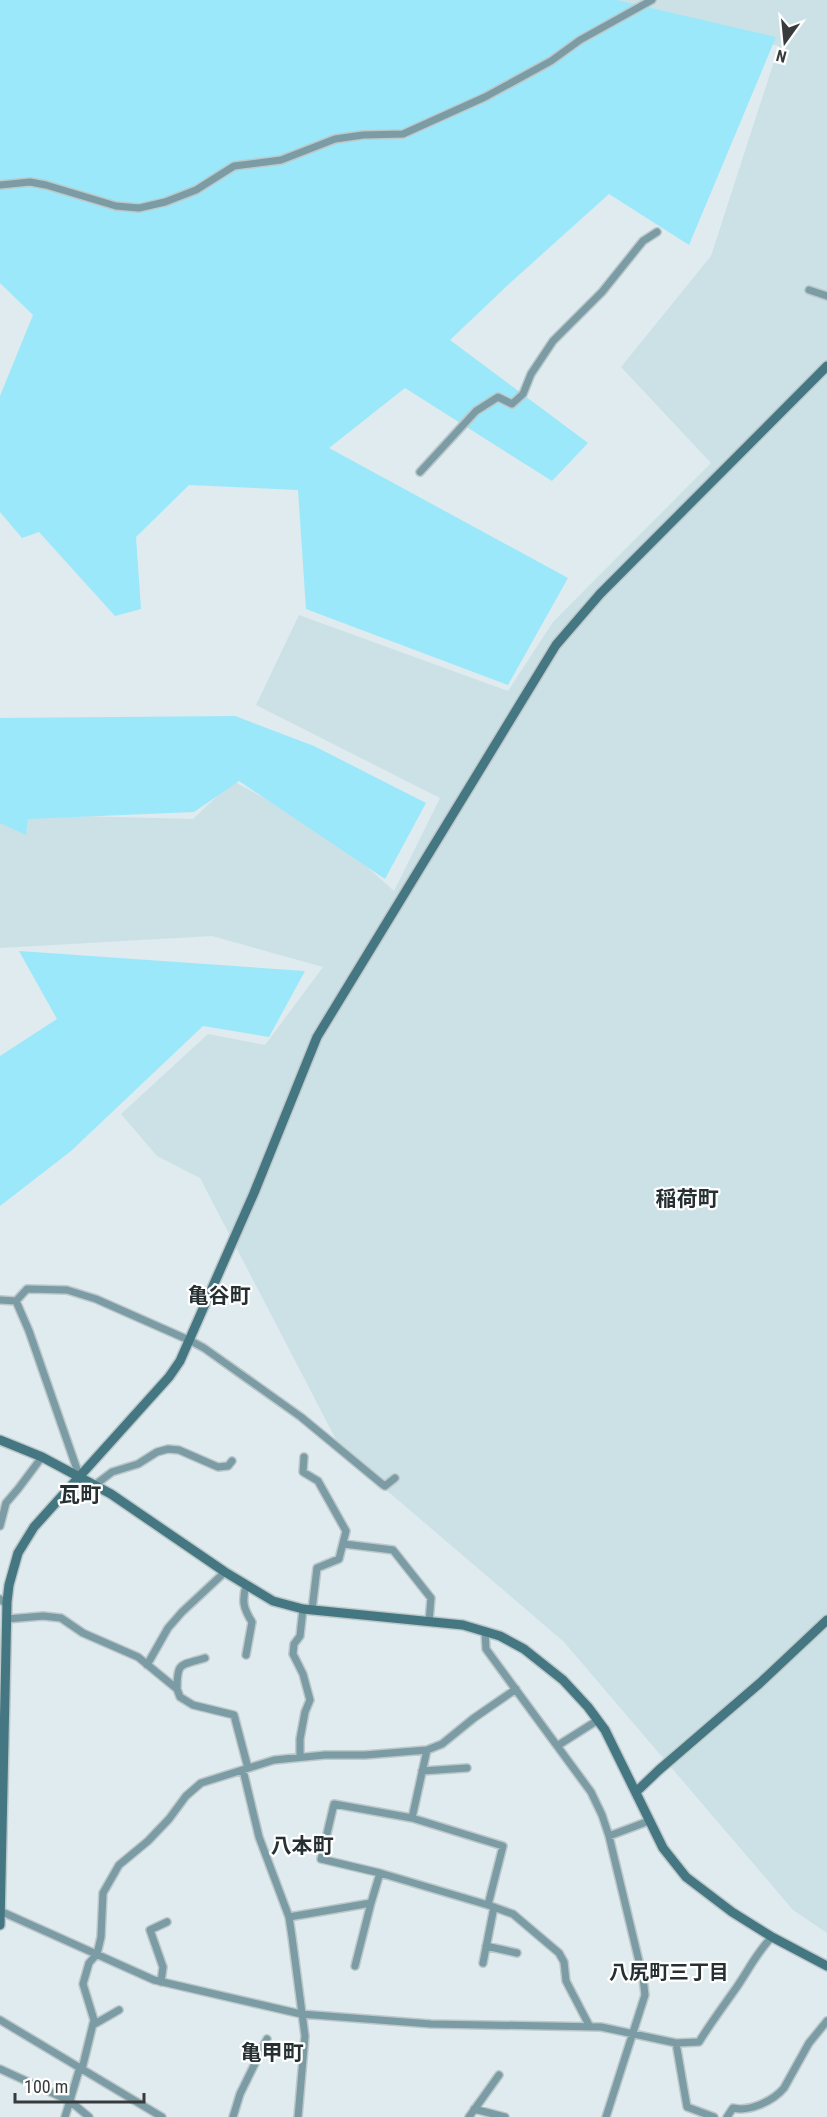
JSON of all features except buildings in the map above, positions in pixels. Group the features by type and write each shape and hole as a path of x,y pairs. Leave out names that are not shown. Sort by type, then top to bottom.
{"street":[{"path":"0,185 30,182 116,206 139,208 165,202 196,190 234,166 281,160 336,139 363,135 403,134 485,97 551,61 580,40 652,0"},
{"path":"420,472 476,411 498,397 512,404 523,394 531,374 553,341 602,292 643,241 657,232"},
{"path":"809,290 827,296"},
{"path":"0,1925 7,1619 3,1602 24,1542 34,1527 169,1377 191,1341 317,1037 546,659 567,630 600,594 827,366"},
{"path":"16,1301 27,1289 67,1290 96,1299 191,1341 282,1403 384,1486 395,1478"},
{"path":"0,1300 16,1301"},
{"path":"16,1301 29,1331 79,1476"},
{"path":"0,1440 42,1457 95,1485 225,1572 273,1601 308,1610 463,1625 501,1636 524,1649 563,1680 598,1720 616,1749 663,1848 686,1877 732,1912 772,1937 827,1966"},
{"path":"95,1485 112,1472 138,1464 157,1452 168,1449 179,1450 218,1467 228,1466 232,1461"},
{"path":"0,1526 6,1503 42,1457"},
{"path":"300,1757 300,1739 305,1712 310,1700 303,1674 292,1654 294,1644 300,1636 308,1610 317,1568 339,1559 346,1531 318,1481 303,1472 304,1457"},
{"path":"344,1544 393,1551 431,1598 429,1622"},
{"path":"147,1665 168,1628 225,1572"},
{"path":"246,1585 244,1610 252,1622 246,1655"},
{"path":"7,1619 43,1616 61,1618 83,1632 132,1654 177,1689"},
{"path":"636,1792 658,1770 760,1683 827,1620"},
{"path":"484,1631 486,1649 591,1792 609,1836 643,1978 645,1995 606,2117"},
{"path":"205,1658 180,1666 177,1670 177,1689 180,1697 193,1705 234,1714 259,1837 289,1917 305,2036 298,2117"},
{"path":"65,2117 94,2020 83,1984 89,1963 97,1954 101,1937 103,1893 119,1865 148,1841 169,1819 186,1796 201,1783 274,1760 427,1750 442,1744 516,1689"},
{"path":"557,1746 598,1720"},
{"path":"412,1818 427,1750"},
{"path":"422,1771 467,1768"},
{"path":"483,1963 491,1906 503,1846 412,1818 334,1804 321,1859 380,1873 491,1906 513,1914 559,1953 564,1962 566,1981 590,2027"},
{"path":"609,1836 649,1821"},
{"path":"355,1966 380,1873"},
{"path":"289,1917 371,1903"},
{"path":"0,1911 154,1980 301,2014 431,2024 601,2027 676,2043 699,2042 759,1951 772,1937"},
{"path":"161,1982 163,1967 150,1930 167,1922"},
{"path":"486,1946 517,1953"},
{"path":"93,2025 119,2010"},
{"path":"0,2020 162,2117"},
{"path":"727,2117 733,2108 748,2109 779,2094 809,2043 827,2021"},
{"path":"233,2117 240,2094 267,2039"},
{"path":"676,2043 687,2107 714,2117"},
{"path":"0,2069 70,2101 90,2117"},
{"path":"469,2117 499,2075"},
{"path":"474,2109 505,2117"}],"shaded area":[{"path":"0,0 617,0 776,37 689,245 609,194 450,340 588,443 552,481 405,388 329,448 568,578 508,685 306,609 298,490 189,485 136,537 141,609 115,616 39,532 22,538 0,512 0,396 33,315 0,283"},
{"path":"582,0 827,0 827,1933 793,1910 564,1642 343,1453 200,1178 157,1156 121,1114 208,1034 265,1045 323,967 212,936 0,948 0,814 193,819 233,781 330,834 394,891 440,798 256,705 299,615 508,691 553,622 711,463 621,367 711,256 779,46"},
{"path":"235,716 314,746 426,803 385,879 239,781 194,812 28,819 26,835 0,823 0,718"},
{"path":"19,951 305,971 269,1037 203,1026 71,1151 0,1206 0,1056 57,1019"}],"district":[{"name":"稲荷町","path":"687,1199"},
{"name":"亀谷町","path":"219,1296"},
{"name":"瓦町","path":"80,1495"},
{"name":"八本町","path":"302,1846"},
{"name":"八尻町三丁目","path":"669,1972"},
{"name":"亀甲町","path":"272,2053"}]}
